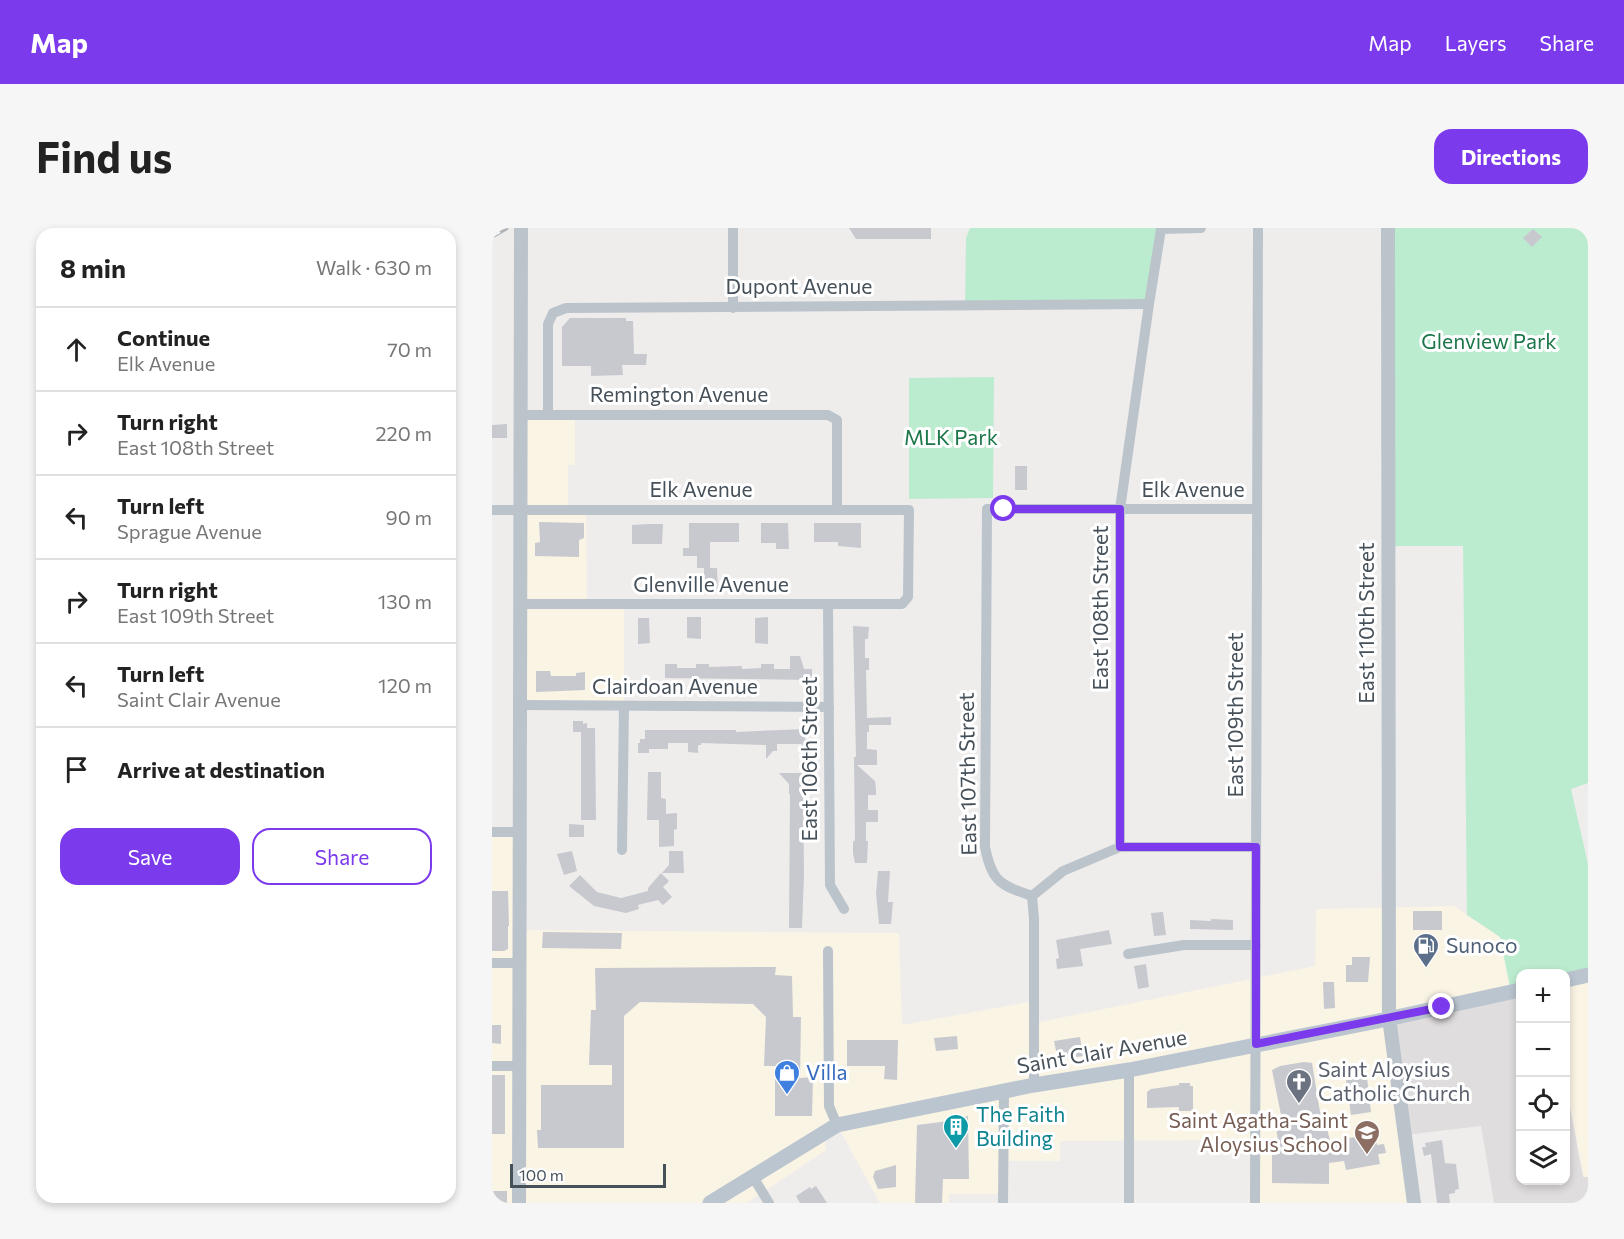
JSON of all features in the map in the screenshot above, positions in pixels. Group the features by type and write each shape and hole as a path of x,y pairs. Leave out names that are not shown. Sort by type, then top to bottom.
{"main road":[{"path":"1570,979 1588,975"},
{"name":"Saint Clair Avenue","path":"710,1203 837,1125 1034,1085 1129,1070 1516,991"}],"street":[{"path":"733,308 734,228"},
{"path":"1161,229 1201,228"},
{"name":"East 109th Street","path":"1255,1203 1257,228"},
{"name":"East 110th Street","path":"1388,228 1389,1018 1413,1203"},
{"name":"East 108th Street","path":"1120,847 1120,509 1161,229"},
{"path":"519,1203 521,232"},
{"name":"Dupont Avenue","path":"548,414 547,329 556,311 572,307 733,308 1149,304"},
{"name":"Remington Avenue","path":"520,415 828,415 837,420 837,510"},
{"name":"Elk Avenue","path":"987,509 1256,509"},
{"name":"East 107th Street","path":"987,509 985,847 989,868 999,882 1032,896"},
{"name":"Elk Avenue","path":"492,510 909,510 908,597 902,604"},
{"name":"Glenville Avenue","path":"521,604 902,604"},
{"name":"East 106th Street","path":"828,605 830,885 844,909"},
{"name":"Clairdoan Avenue","path":"521,705 829,707"},
{"path":"622,850 624,705"},
{"path":"492,832 520,832"},
{"path":"1034,1085 1032,896 1063,871 1120,847 1256,847"},
{"path":"1128,954 1184,945 1256,945"},
{"path":"828,951 829,1106 837,1125"},
{"path":"492,963 520,963"},
{"path":"492,1066 519,1066"},
{"path":"1129,1070 1129,1203"},
{"path":"1003,1203 1004,1092"},
{"path":"753,1177 769,1203"}],"shaded area":[{"path":"575,414 575,465 568,465 568,509 586,510 587,604 624,604 624,706 521,705 520,415"},
{"path":"492,832 520,832 521,930 899,933 902,1025 1034,1001 1035,1023 1315,966 1316,909 1454,906 1500,937 1511,992 1389,1019 1414,1203 1255,1203 1255,1140 1060,1141 1060,1161 1004,1161 1003,1194 949,1194 949,1203 880,1203 837,1125 825,1133 826,1150 747,1203 492,1203"},
{"path":"1588,975 1588,1177 1584,1178 1570,1106 1570,979"},
{"path":"1516,991 1516,1185 1570,1185 1570,1107 1583,1177 1588,1177 1588,1203 1494,1203 1481,1126 1405,1135 1389,1018"}],"green space":[{"path":"970,228 1203,228 1161,229 1149,304 965,306 966,238"},
{"name":"Glenview Park","path":"1388,228 1588,228 1588,783 1571,789 1588,864 1588,975 1570,975 1570,969 1516,969 1516,991 1511,992 1500,937 1467,915 1463,546 1388,546"},
{"name":"MLK Park","path":"994,377 993,498 909,499 909,378"}],"building":[{"path":"849,228 931,228 931,239 856,239"},
{"path":"1533,229 1542,237 1532,247 1523,238"},
{"path":"570,318 626,318 626,321 633,321 634,354 647,354 646,365 622,365 623,375 591,376 591,366 562,366 562,327"},
{"path":"507,424 507,438 492,438 492,425"},
{"path":"1015,466 1027,466 1027,490 1015,490"},
{"path":"539,522 584,523 584,538 579,540 579,557 535,556 535,543 540,542"},
{"path":"689,523 739,523 739,542 710,542 710,568 717,568 718,593 704,593 704,568 697,568 697,556 683,556 683,548 689,548"},
{"path":"761,523 788,523 789,549 776,549 776,543 761,543"},
{"path":"814,523 861,523 861,548 838,546 838,542 814,542"},
{"path":"663,524 662,544 632,544 632,525"},
{"path":"687,617 701,617 701,639 687,638"},
{"path":"768,617 768,644 755,643 755,618"},
{"path":"638,618 649,618 650,643 638,644"},
{"path":"853,626 869,627 868,639 865,639 865,658 869,658 869,670 866,670 867,718 891,717 891,725 869,725 867,749 877,750 877,765 857,765 875,781 876,789 876,795 868,795 868,810 878,810 878,822 866,822 867,863 855,863 853,853 855,840 854,757 856,757"},
{"path":"790,656 800,656 804,669 812,669 812,680 665,678 665,664 677,664 677,668 696,668 696,664 709,664 709,667 742,666 742,669 761,668 761,664 774,664 774,669 790,669"},
{"path":"536,671 550,671 551,676 576,676 576,673 585,672 585,690 536,692"},
{"path":"573,721 583,721 583,724 587,723 587,728 595,728 596,820 581,820 581,732 573,732"},
{"path":"805,729 805,739 810,739 810,743 813,743 813,754 802,754 802,744 777,744 777,751 773,751 766,759 766,745 701,743 698,745 698,753 688,752 688,743 668,743 668,749 649,749 649,753 638,753 638,743 640,739 645,739 645,730 736,730 736,732"},
{"path":"648,772 661,772 661,798 666,799 666,814 677,813 674,846 659,847 659,820 647,820"},
{"path":"779,773 803,773 802,928 789,928 790,794 789,784"},
{"path":"569,824 584,825 584,837 569,837"},
{"path":"572,851 577,871 564,875 557,854"},
{"path":"669,851 683,851 684,873 662,873 669,865"},
{"path":"878,871 890,871 888,902 893,902 891,924 879,924 876,893"},
{"path":"661,873 669,881 663,887 672,897 663,905 658,900 638,905 639,909 626,913 594,906 569,886 580,875 597,892 621,898 648,891"},
{"path":"492,891 508,891 508,949 504,951 492,951"},
{"path":"1413,911 1442,911 1442,930 1413,930"},
{"path":"1163,912 1166,935 1154,936 1151,913"},
{"path":"1211,919 1233,920 1233,930 1190,929 1190,920 1211,921"},
{"path":"1109,930 1112,944 1080,949 1083,966 1057,969 1056,959 1059,958 1056,940"},
{"path":"543,932 622,933 621,949 542,948"},
{"path":"1352,957 1370,957 1368,982 1346,982 1346,965 1352,965"},
{"path":"1146,964 1149,987 1138,989 1134,966"},
{"path":"776,967 775,975 792,976 793,1017 801,1017 800,1078 813,1077 812,1116 775,1116 775,1066 764,1066 766,1017 753,1004 640,1002 624,1016 624,1148 538,1148 537,1130 541,1130 541,1085 612,1085 612,1065 589,1065 591,1010 596,1010 595,968"},
{"path":"1323,982 1334,982 1335,1008 1324,1009"},
{"path":"492,1025 501,1025 501,1044 492,1043"},
{"path":"957,1036 958,1049 936,1051 934,1038"},
{"path":"1080,1037 1083,1056 1058,1060 1054,1041"},
{"path":"847,1040 898,1040 897,1080 884,1079 885,1066 847,1066"},
{"path":"1312,1063 1320,1112 1323,1112 1330,1141 1375,1134 1377,1145 1384,1144 1386,1153 1378,1154 1380,1164 1346,1170 1344,1161 1329,1163 1329,1184 1272,1183 1272,1153 1280,1154 1275,1121 1280,1120 1281,1115 1272,1070 1280,1066"},
{"path":"492,1075 505,1075 505,1134 492,1134"},
{"path":"1367,1077 1371,1112 1351,1115 1346,1080"},
{"path":"1179,1083 1190,1083 1190,1086 1193,1086 1193,1111 1179,1111 1179,1107 1147,1108 1147,1092 1151,1089 1179,1085"},
{"path":"968,1116 969,1179 943,1179 942,1203 915,1203 917,1125"},
{"path":"1442,1140 1445,1163 1456,1164 1459,1189 1449,1194 1450,1203 1437,1203 1431,1154 1424,1156 1422,1147 1426,1147 1425,1143"},
{"path":"896,1165 896,1187 878,1189 873,1177 875,1171"},
{"path":"816,1186 827,1203 800,1203 796,1196"},
{"path":"492,1191 507,1191 507,1203 492,1203"}],"railway":[{"path":"492,236 506,228"}],"place":[{"name":"Sunoco","path":"1426,969"},
{"name":"Villa","path":"787,1096"},
{"name":"Saint Aloysius Catholic Church","path":"1299,1105"},
{"name":"The Faith Building","path":"956,1150"},
{"name":"Saint Agatha-Saint Aloysius School","path":"1367,1156"}],"route":[{"path":"1004,509 1120,509 1120,847 1256,847 1256,1044 1442,1007"}]}
